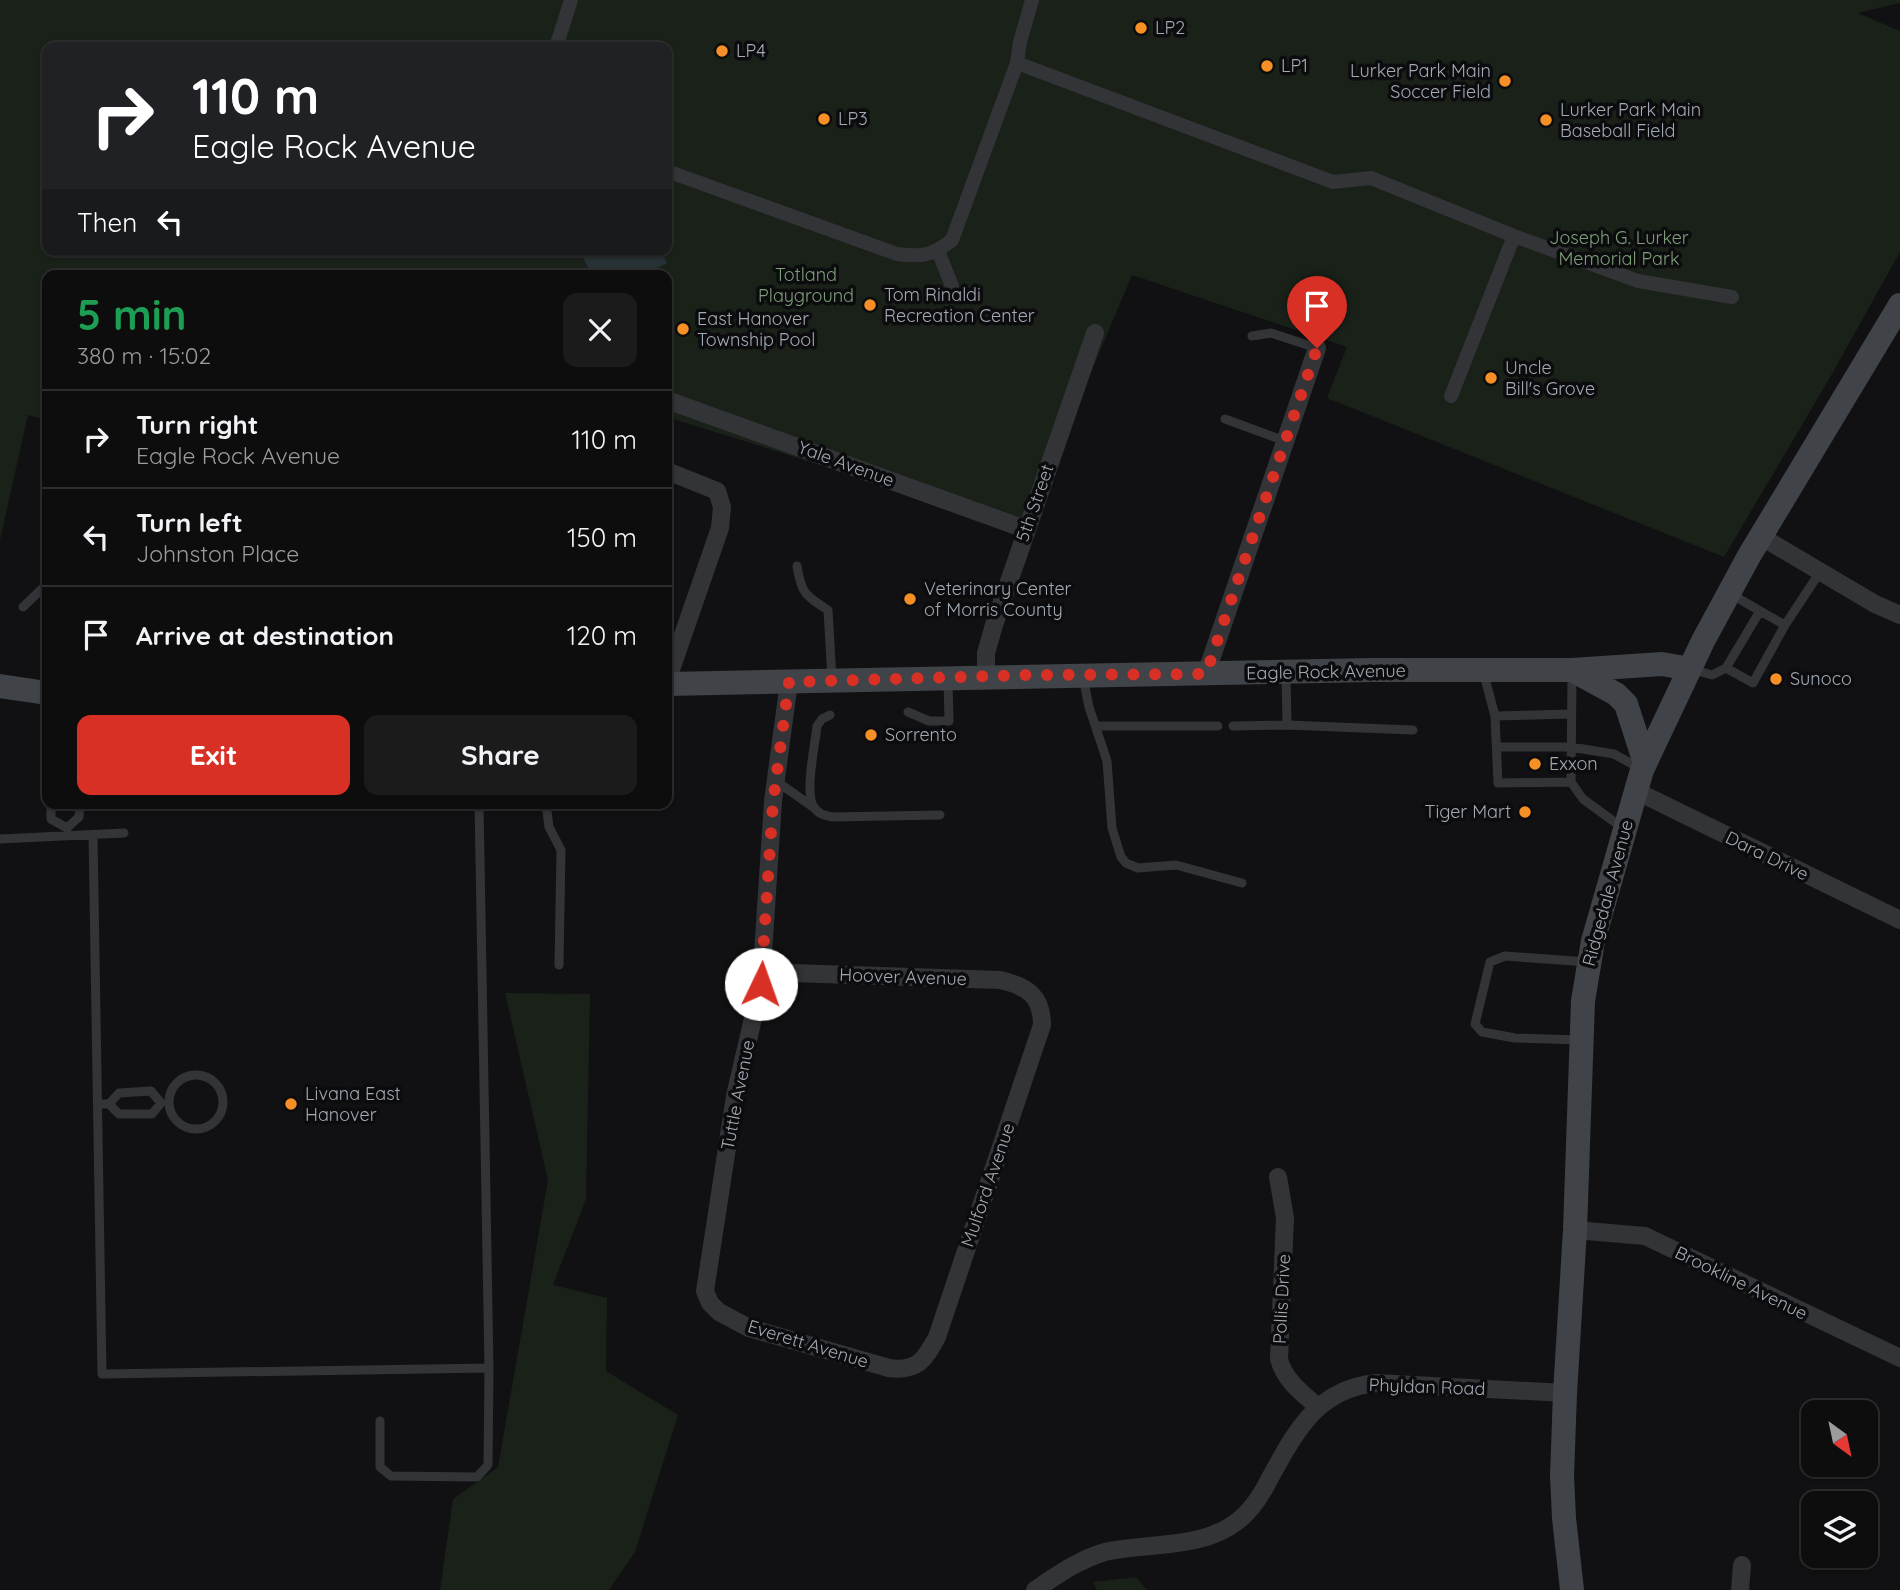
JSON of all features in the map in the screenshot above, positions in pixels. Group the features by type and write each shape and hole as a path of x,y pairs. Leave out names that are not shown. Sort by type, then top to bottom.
{"main road":[{"name":"Ridgedale Avenue","path":"1572,1590 1563,1507 1564,1393 1575,1230 1581,1040 1588,962 1641,775 1690,668 1760,536 1900,305"},
{"name":"Eagle Rock Avenue","path":"672,682 1572,670 1662,664 1690,668"},
{"path":"1572,670 1616,694 1626,704 1641,775"},
{"path":"0,686 42,692"}],"street":[{"path":"558,42 571,0"},
{"path":"672,173 897,254 918,256 938,251 952,240 1017,64 1032,0"},
{"path":"1017,64 1333,183 1371,178 1514,236 1638,281 1732,298"},
{"path":"1451,397 1514,236"},
{"path":"938,251 952,286"},
{"name":"5th Street","path":"986,677 986,653 1025,529 1094,333"},
{"path":"1206,674 1317,348"},
{"name":"Yale Avenue","path":"672,402 1025,529"},
{"path":"672,473 717,491 722,507 720,528 672,667"},
{"path":"1760,536 1875,604 1900,615"},
{"name":"Tuttle Avenue","path":"708,1298 705,1291 735,1096 761,984 768,859 789,682"},
{"name":"Dara Drive","path":"1641,775 1900,919"},
{"name":"Hoover Avenue","path":"762,972 1000,980 1017,984 1037,1000"},
{"name":"Mulford Avenue","path":"916,1364 925,1359 937,1337 1042,1025 1042,1012 1037,1000"},
{"name":"Pollis Drive","path":"1278,1177 1285,1218 1279,1359 1289,1382 1318,1407"},
{"name":"Brookline Avenue","path":"1575,1230 1645,1237 1900,1358"},
{"name":"Everett Avenue","path":"708,1298 719,1312 749,1328 889,1368 902,1370 916,1364"},
{"name":"Phyldan Road","path":"1035,1590 1067,1568 1102,1553 1196,1540 1232,1526 1259,1498 1292,1437 1318,1407 1339,1393 1376,1383 1564,1393"},
{"path":"1740,1590 1742,1565"}],"lane":[{"path":"1252,336 1271,333 1317,348"},
{"path":"1224,419 1285,441"},
{"path":"797,566 800,586 805,595 828,610 832,680"},
{"path":"1726,668 1753,683 1820,572"},
{"path":"23,607 42,589"},
{"path":"1729,593 1786,625"},
{"path":"1690,668 1712,675 1726,668 1760,611"},
{"path":"1482,670 1495,716 1498,783 1571,782"},
{"path":"1572,670 1571,782 1583,799 1625,829"},
{"path":"1286,672 1287,725"},
{"path":"1083,675 1089,707 1107,761 1112,828 1121,857 1126,863 1138,868 1176,865 1242,883"},
{"path":"908,712 929,721 949,721 948,679"},
{"path":"1495,716 1571,714"},
{"path":"814,808 810,796 817,726 822,719 830,715"},
{"path":"1233,726 1287,725 1413,730"},
{"path":"1096,726 1218,726"},
{"path":"1497,747 1571,747 1614,754 1641,775"},
{"path":"776,781 822,814 832,817 940,815"},
{"path":"51,809 51,819 66,832"},
{"path":"66,832 79,817 80,809"},
{"path":"380,1421 380,1466 391,1476 477,1478 488,1465 489,1368 479,809"},
{"path":"547,809 549,827 561,850 559,965"},
{"path":"0,839 66,832 93,835 124,833"},
{"path":"93,835 104,1104 103,1374 489,1368"},
{"path":"1581,1040 1515,1038 1482,1032 1475,1024 1490,962 1505,957 1588,962"},
{"path":"104,1104 118,1114 152,1114 165,1103 174,1085 188,1075 197,1074 213,1081 222,1096 223,1106 214,1122 197,1129 180,1124 173,1118 165,1103 151,1091 119,1093 104,1104"}],"green space":[{"name":"Joseph G. Lurker Memorial Park","path":"0,0 1900,0 1900,3 1858,13 1900,31 1900,252 1828,381 1724,557 1327,398 1347,347 1132,275 1025,529 672,419 672,270 42,270 42,419 28,415 0,540"},
{"path":"505,993 590,994 586,1199 553,1285 607,1298 606,1371 678,1415 635,1552 609,1590 440,1590 453,1499 498,1467 548,1180"},
{"path":"1136,1577 1147,1590 1097,1590 1093,1582"}],"shaded area":[{"path":"582,256 664,256 667,263 653,270 589,270"}],"place":[{"name":"LP2","path":"1141,28"},
{"name":"LP4","path":"722,51"},
{"name":"LP1","path":"1267,66"},
{"name":"Lurker Park Main Soccer Field","path":"1505,81"},
{"name":"LP3","path":"824,119"},
{"name":"Lurker Park Main Baseball Field","path":"1546,120"},
{"name":"Tom Rinaldi Recreation Center","path":"870,305"},
{"name":"East Hanover Township Pool","path":"683,329"},
{"name":"Uncle Bill's Grove","path":"1491,378"},
{"name":"Veterinary Center of Morris County","path":"910,599"},
{"name":"Sunoco","path":"1776,679"},
{"name":"Sorrento","path":"871,735"},
{"name":"Exxon","path":"1535,764"},
{"name":"Tiger Mart","path":"1525,812"},
{"name":"Livana East Hanover","path":"291,1104"}],"route":[{"path":"761,984 773,802 789,682 1029,675 1206,674 1317,348"}],"park label":[{"name":"Totland Playground","path":"806,285"}]}
